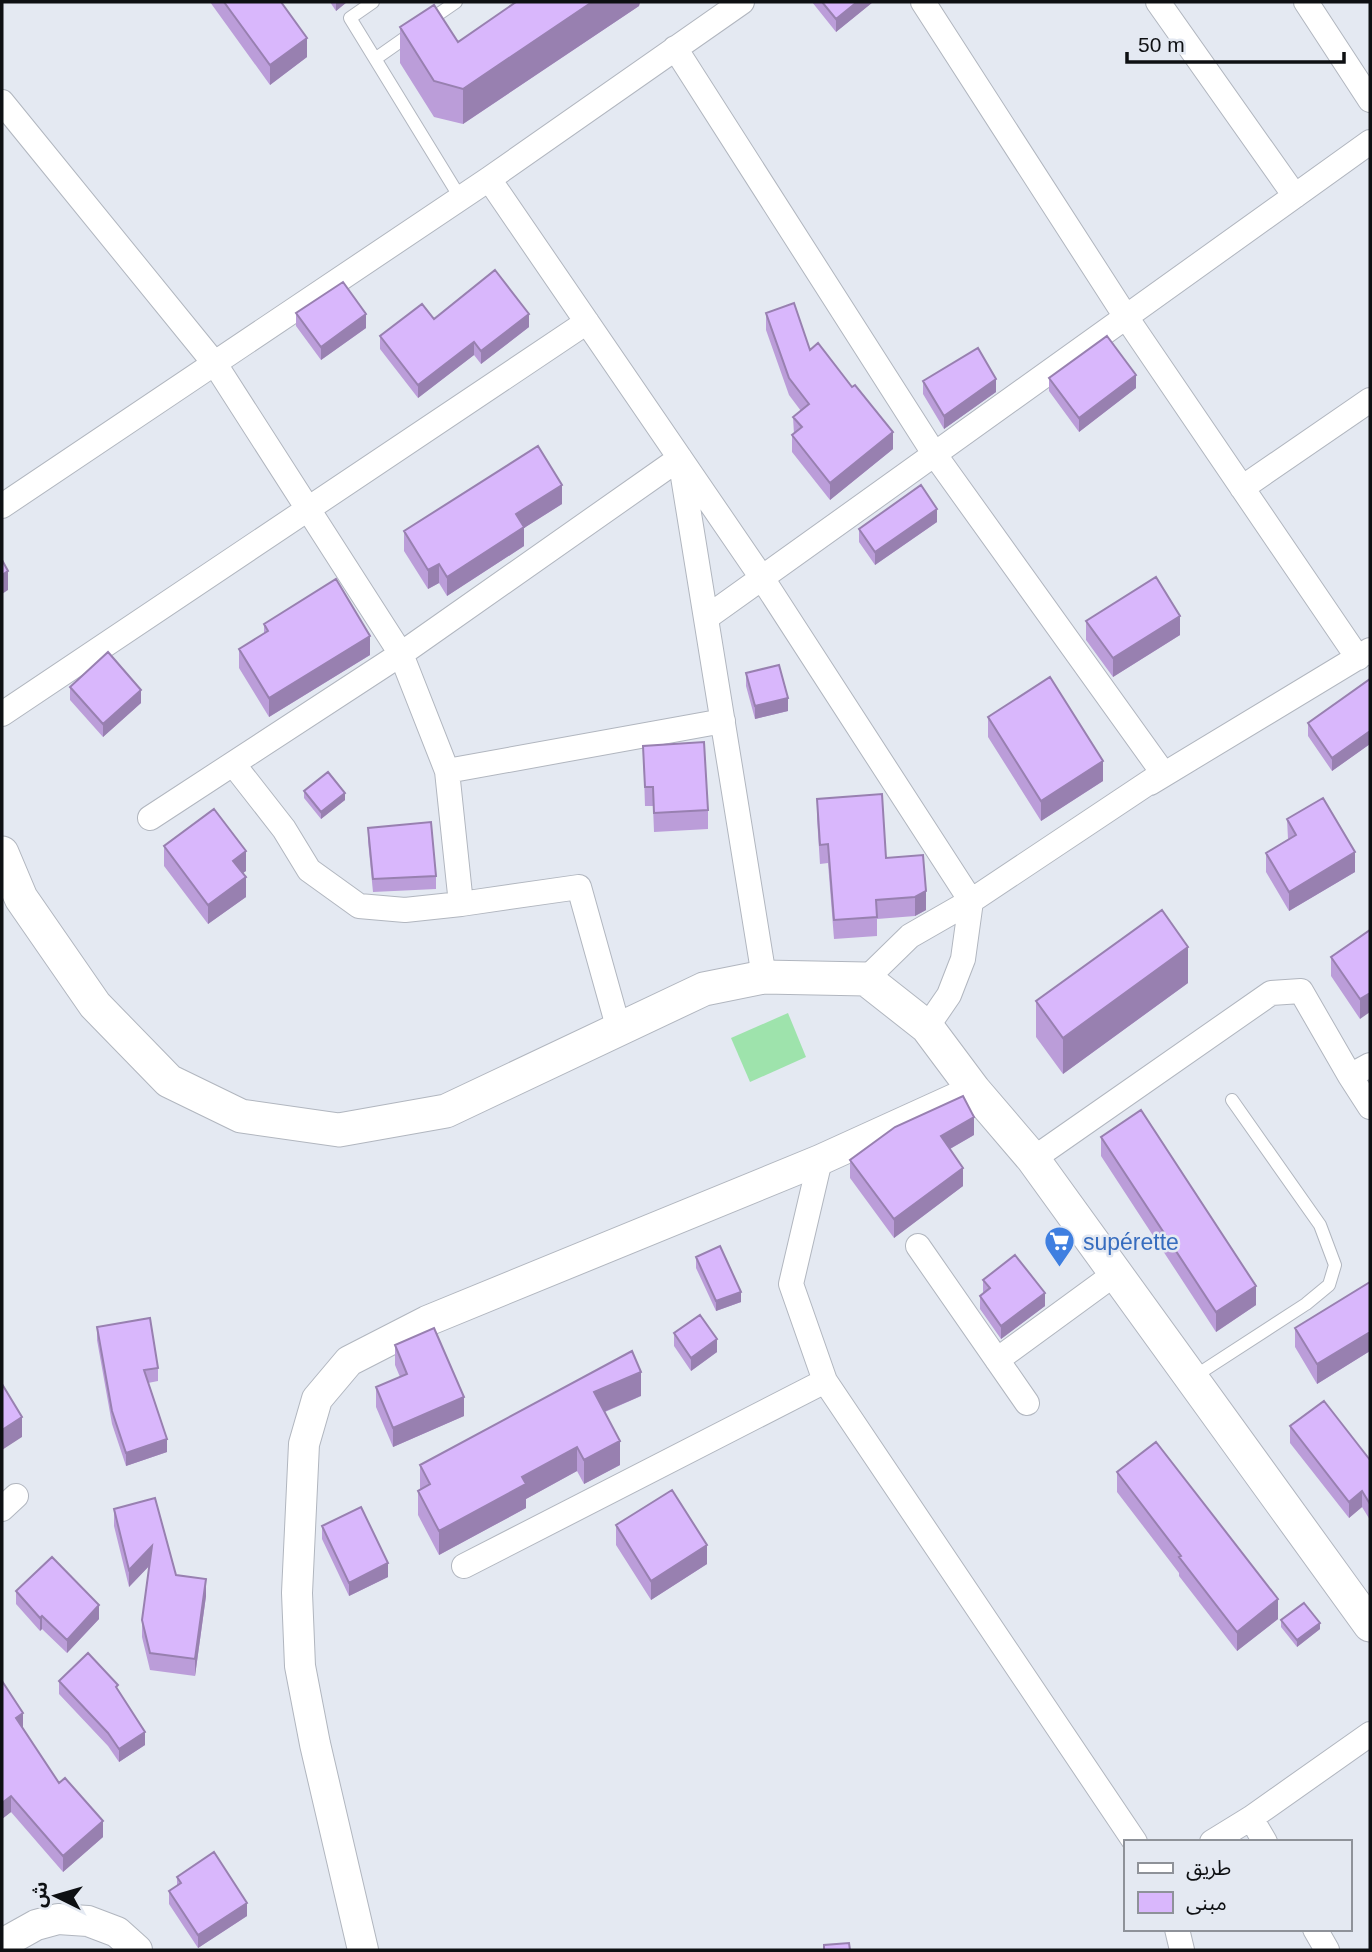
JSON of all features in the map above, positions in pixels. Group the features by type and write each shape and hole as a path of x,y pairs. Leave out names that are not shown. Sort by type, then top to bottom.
{"main road":[{"path":"2,853 21,898 95,1005 169,1080 241,1116 339,1130 446,1111 704,989 764,977 866,979 927,1027 974,1090 1033,1159 1370,1625"}],"street":[{"path":"923,2 1126,317 1242,488 1364,654 1144,786"},
{"path":"1158,2 1295,196"},
{"path":"1306,2 1370,100"},
{"path":"2,506 461,199 675,48 727,6"},
{"path":"675,48 935,455 1163,773 971,901 910,936 866,979"},
{"path":"2,102 215,364 401,654 447,771 461,904"},
{"path":"706,618 1370,142"},
{"path":"489,179 762,579 971,901 963,959 949,995 927,1027"},
{"path":"2,714 587,322"},
{"path":"1242,488 1370,400"},
{"path":"680,458 764,977"},
{"path":"150,818 401,654 680,458"},
{"path":"447,771 723,721"},
{"path":"234,765 284,829 309,870 359,906 405,910 579,887 619,1030"},
{"path":"1033,1159 1271,993 1301,991 1360,1071 1370,1107"},
{"path":"363,1950 300,1667 297,1593 304,1444 317,1399 349,1361 427,1321 821,1160 974,1090"},
{"path":"821,1160 791,1284 825,1381 1134,1840"},
{"path":"918,1246 1027,1403"},
{"path":"997,1360 1116,1273"},
{"path":"464,1566 825,1381"},
{"path":"1215,1840 1370,1734"},
{"path":"1251,1818 1264,1840"},
{"path":"2,1944 36,1924 58,1919 88,1921 117,1932 137,1950"},
{"path":"1177,1931 1182,1950"},
{"path":"1316,1931 1327,1950"}],"lane":[{"path":"373,2 349,18 461,199"},
{"path":"375,59 456,2"},
{"path":"1192,1378 1306,1304 1329,1285 1335,1265 1320,1225 1232,1100"}],"green space":[{"path":"788,1013 806,1057 750,1082 731,1038"}],"building":[{"path":"224,2 281,2 307,38 270,65"},
{"path":"516,2 592,2 463,89 434,81 400,27 434,5 458,42"},
{"path":"822,2 857,2 836,19"},
{"path":"495,270 529,314 481,351 474,342 418,385 380,336 422,304 434,319"},
{"path":"343,282 366,314 321,347 296,313"},
{"path":"794,303 810,350 818,343 852,387 855,385 893,432 830,483 792,435 802,427 793,417 809,404 789,378 766,313"},
{"path":"1107,336 1136,375 1079,418 1049,378"},
{"path":"978,348 996,379 944,416 923,381"},
{"path":"538,446 562,485 516,514 524,527 447,577 439,564 428,570 404,531"},
{"path":"921,485 937,509 875,552 859,529"},
{"path":"2,560 8,571 2,575"},
{"path":"1156,577 1180,616 1113,658 1086,621"},
{"path":"336,579 370,636 269,698 239,649 268,631 264,624"},
{"path":"108,652 141,690 103,724 70,687"},
{"path":"779,665 788,698 755,706 746,673"},
{"path":"1050,677 1103,761 1041,801 988,717"},
{"path":"1370,679 1370,731 1332,758 1308,723"},
{"path":"704,742 708,810 654,813 653,787 645,787 643,746"},
{"path":"328,772 345,793 321,812 304,791"},
{"path":"882,794 886,858 923,855 926,891 915,897 876,900 877,917 834,920 828,844 820,845 817,799"},
{"path":"1323,798 1355,852 1289,892 1266,853 1296,835 1287,819"},
{"path":"214,809 246,851 233,861 246,877 208,905 164,846"},
{"path":"431,822 436,876 373,879 368,828"},
{"path":"1162,910 1188,947 1063,1038 1036,1001"},
{"path":"1370,930 1370,993 1360,999 1331,957"},
{"path":"963,1096 974,1117 941,1136 963,1168 894,1219 850,1160 895,1127"},
{"path":"1141,1110 1256,1286 1216,1312 1101,1137"},
{"path":"720,1246 741,1292 716,1301 696,1257"},
{"path":"1015,1255 1045,1293 1001,1326 980,1296 990,1288 983,1280"},
{"path":"1370,1282 1370,1332 1317,1364 1295,1328"},
{"path":"700,1315 717,1339 691,1358 674,1333"},
{"path":"150,1318 158,1368 144,1370 167,1439 126,1453 112,1411 97,1327"},
{"path":"434,1328 464,1397 393,1428 376,1387 407,1374 395,1345"},
{"path":"632,1351 641,1372 594,1392 620,1441 584,1460 577,1447 522,1477 526,1484 439,1531 418,1491 430,1484 420,1465"},
{"path":"2,1384 22,1417 2,1430"},
{"path":"1324,1401 1370,1460 1370,1504 1362,1491 1349,1502 1290,1426"},
{"path":"1156,1442 1278,1599 1237,1632 1117,1472"},
{"path":"672,1490 707,1545 651,1581 616,1525"},
{"path":"155,1498 176,1575 206,1579 195,1659 150,1653 142,1620 152,1546 129,1570 114,1509"},
{"path":"361,1507 388,1563 349,1583 322,1526"},
{"path":"52,1557 99,1605 67,1640 42,1616 40,1618 16,1591"},
{"path":"1304,1603 1320,1623 1297,1640 1281,1620"},
{"path":"88,1653 118,1685 116,1687 145,1732 119,1749 108,1733 59,1681"},
{"path":"2,1681 23,1713 16,1718 59,1783 65,1778 103,1821 63,1856 11,1796 2,1803"},
{"path":"214,1852 247,1903 198,1935 169,1891 181,1883 177,1877"},
{"path":"849,1943 850,1950 824,1950 824,1945"}],"place":[{"name":"supérette","path":"1060,1269"}]}
